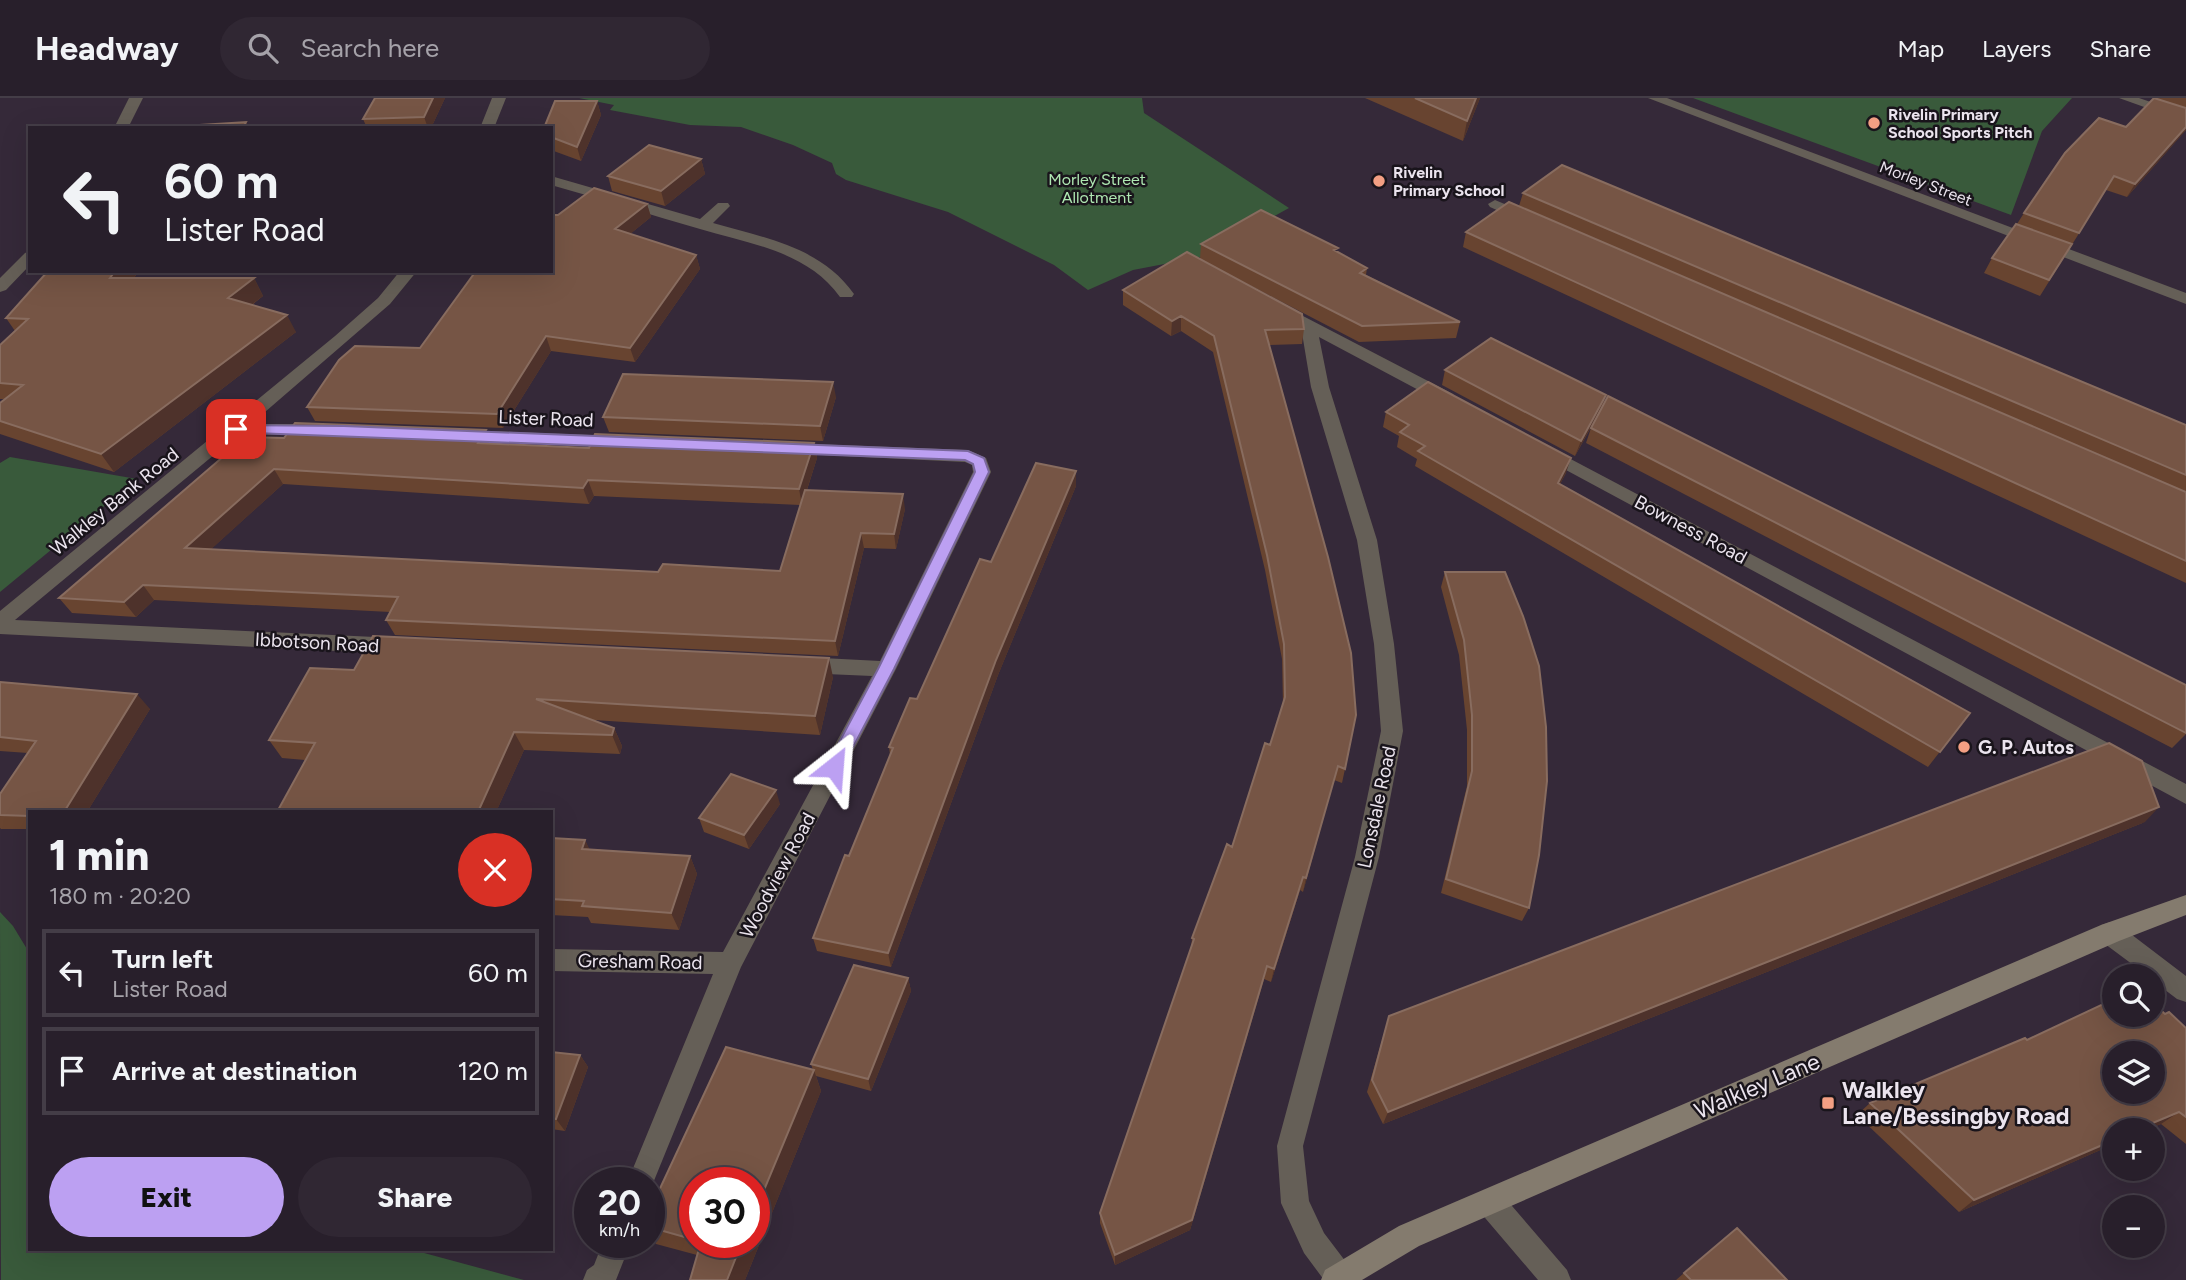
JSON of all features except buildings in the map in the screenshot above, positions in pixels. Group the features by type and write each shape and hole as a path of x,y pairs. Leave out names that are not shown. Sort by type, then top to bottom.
{"street":[{"path":"122,126 136,98"},
{"path":"488,126 499,98"},
{"name":"Morley Street","path":"1655,98 2186,299"},
{"path":"2126,98 2186,118"},
{"path":"553,181 781,247 811,260 836,279 846,295"},
{"path":"1495,204 1546,226"},
{"path":"702,225 723,206"},
{"path":"0,286 28,258"},
{"name":"Walkley Bank Road","path":"0,622 236,429 384,301 407,273"},
{"path":"1264,301 1468,409"},
{"name":"Lonsdale Road","path":"1310,324 1320,387 1367,540 1384,644 1392,731 1367,857 1290,1146 1295,1203 1314,1243 1337,1278"},
{"path":"236,429 331,430"},
{"name":"Lister Road","path":"451,436 633,443"},
{"name":"Bowness Road","path":"1529,442 2186,795"},
{"name":"Woodview Road","path":"647,1167 730,963 886,669 982,472 980,462 968,456 772,448"},
{"name":"Ibbotson Road","path":"0,627 415,647"},
{"path":"789,664 886,669"},
{"name":"Walkley Lane","path":"1337,1278 1409,1236 2110,933 2186,905"},
{"path":"2110,933 2186,991"},
{"name":"Gresham Road","path":"553,960 730,963"},
{"path":"1490,1202 1557,1280"},
{"path":"597,1280 604,1275 611,1258"}],"green space":[{"name":"Morley Street Allotment","path":"579,98 1142,98 1144,113 1289,208 1201,257 1133,270 1088,290 1054,265 948,212 846,180 836,174 832,163 793,145 741,127 690,125 610,110 614,105"},
{"path":"1693,98 2072,98 2042,131 2011,215"},
{"path":"10,457 137,479 0,592 0,463"},
{"path":"0,912 13,926 28,951 28,1251 417,1251 524,1280 1,1280"}],"place":[{"name":"Rivelin Primary School Sports Pitch","path":"1874,123"},
{"name":"Rivelin Primary School","path":"1379,181"},
{"name":"G. P. Autos","path":"1964,747"},
{"name":"Walkley Lane/Bessingby Road","path":"1828,1103"}],"route":[{"path":"236,429 344,430 968,456 980,462 982,472 886,669 834,767"}]}
